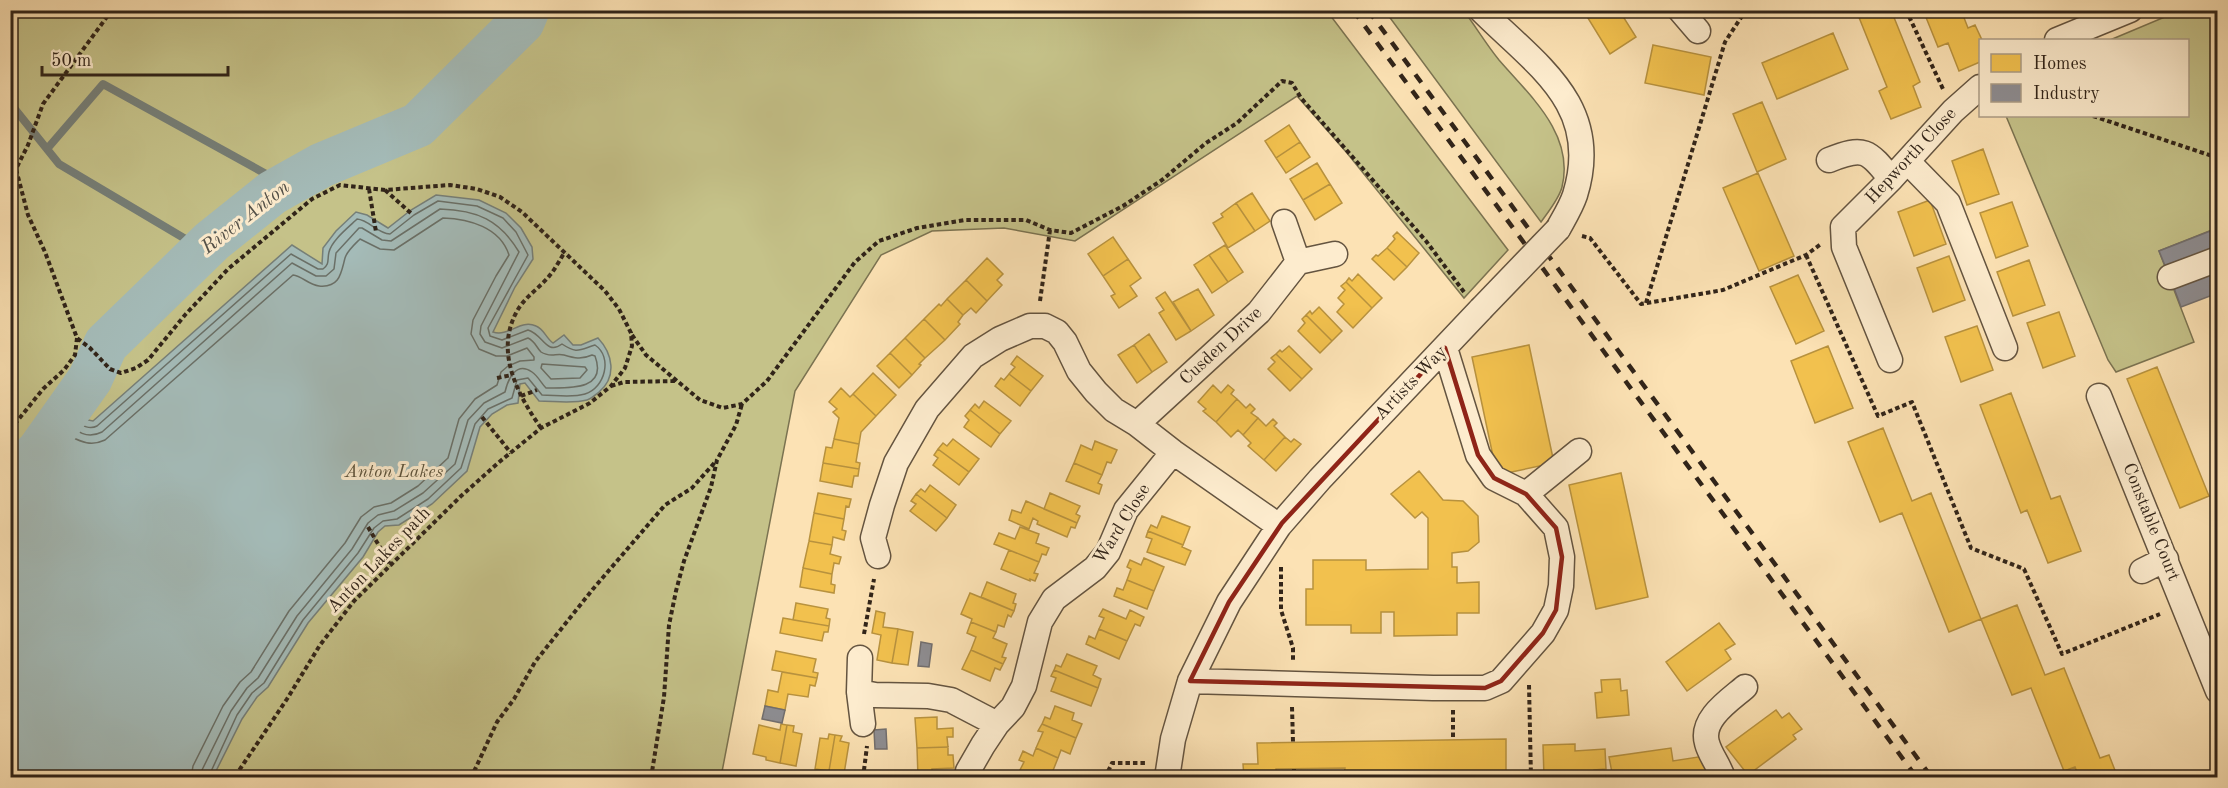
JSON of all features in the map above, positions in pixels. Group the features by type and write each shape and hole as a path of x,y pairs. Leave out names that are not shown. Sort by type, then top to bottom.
{"street":[{"name":"Artists Way","path":"1168,770 1173,739 1190,681 1229,602 1280,525 1320,479 1558,229 1574,196 1580,169 1581,139 1571,108 1553,79 1481,10"},
{"path":"1680,10 1698,31"},
{"path":"2059,39 2115,13"},
{"name":"Hepworth Close","path":"1843,227 1908,162 1953,111 1979,88"},
{"path":"1829,160 1851,152 1865,153 1874,158 1891,179"},
{"path":"1908,162 1948,203 2005,348"},
{"path":"1284,222 1298,262 1335,254"},
{"path":"1843,227 1844,247 1890,360"},
{"path":"2170,277 2217,259"},
{"name":"Cusden Drive","path":"1137,424 1259,312 1298,262"},
{"path":"878,556 873,538 882,505 896,463 927,409 973,356 1000,339 1030,326 1045,326 1057,332 1065,342 1079,370 1114,410 1280,525"},
{"path":"1190,681 1485,688 1501,681 1556,610 1561,586 1562,557 1556,528 1526,494 1494,478 1478,455 1444,348"},
{"name":"Constable Court","path":"2099,396 2184,604 2209,645 2217,691"},
{"path":"1526,494 1579,451"},
{"name":"Ward Close","path":"967,777 982,745 1013,707 1024,686 1040,622 1054,600 1095,568 1107,552 1126,510 1173,452"},
{"path":"2142,571 2166,560"},
{"path":"860,658 859,692 863,724"},
{"path":"1723,777 1707,743 1706,733 1710,721 1745,687"},
{"path":"859,692 875,695 928,696 951,700 997,724"}],"path":[{"path":"10,430 43,389 64,370 75,356 77,339 45,252 28,215 16,169 43,104 112,10"},
{"path":"1646,303 1725,42 1746,10"},
{"path":"1906,10 1953,111"},
{"path":"77,339 90,348 110,369 120,373 136,368 148,360 185,315 228,269 312,199 340,185 385,190 450,185 477,189 500,197 522,212 605,291 619,309 646,355 699,400 723,408 742,404 767,381 855,262 879,241 917,228 966,220 1026,220 1050,230 1071,233 1123,206 1162,180 1206,143 1238,123 1282,81 1292,82 1301,98 1426,241 1480,311"},
{"path":"2095,117 2217,158"},
{"path":"10,169 16,169"},
{"path":"369,189 376,232"},
{"path":"385,190 413,215"},
{"path":"1558,229 1590,238 1641,304 1723,290 1806,255 1843,227"},
{"path":"1037,326 1050,230"},
{"path":"541,428 521,396 512,375 508,342 516,313 550,276 565,251"},
{"path":"1806,255 1878,416 1912,402 1971,548 2024,569 2062,654 2184,604"},
{"name":"Anton Lakes path","path":"234,777 320,645 354,601 461,496 511,453 541,428 590,403 611,386 626,368 632,346 631,333"},
{"path":"497,378 512,375"},
{"path":"611,386 624,382 678,381"},
{"path":"521,396 537,390"},
{"path":"471,777 497,722 514,699 535,662 593,589 665,505 692,488 717,460 736,425 742,404"},
{"path":"482,417 511,453"},
{"path":"651,777 664,697 669,625 676,591 684,561 711,487 717,460"},
{"path":"1280,525 1281,610 1293,648 1293,742"},
{"path":"368,527 390,566"},
{"path":"860,658 878,556"},
{"path":"1531,777 1532,639"},
{"path":"863,724 867,741 863,777"},
{"path":"1106,777 1112,763 1168,770"},
{"path":"1294,769 1294,777"}],"highlighted area":[{"path":"1445,348 1478,455 1494,478 1526,494 1556,528 1562,557 1556,610 1543,633 1501,681 1485,688 1190,681 1229,602 1282,523"}],"green space":[{"path":"2216,10 2217,12 2217,228 2159,251 2194,342 2116,372 2108,360 2006,117 2189,117 2189,39 2112,39 2179,11"},
{"path":"10,11 1327,11 1508,250 1464,298 1347,153 1297,96 1075,241 1004,228 932,231 881,255 795,391 721,777 11,777"},
{"path":"1385,11 1464,11 1499,60 1536,102 1556,133 1562,150 1564,168 1561,192 1541,222"}],"water":[{"name":"Anton Lakes","path":"436,195 479,200 506,213 521,228 532,247 533,259 515,287 493,332 504,332 530,324 541,329 553,343 564,335 573,345 581,345 598,338 610,358 611,373 605,386 588,399 563,402 539,401 525,383 520,384 518,403 507,405 492,414 480,427 467,471 432,504 399,525 385,526 378,532 363,557 308,623 268,687 257,697 242,719 213,777 11,777 11,459 33,430 58,407 82,370 99,389 86,407 83,419 93,421 292,245 322,264 323,248 336,231 356,212 367,215 388,228 411,210"}],"building: Homes":[{"path":"1583,10 1619,10 1636,37 1610,54"},
{"path":"1856,10 1891,10 1920,82 1913,86 1921,107 1891,119 1879,91 1887,87"},
{"path":"1923,10 1961,10 1968,28 1975,25 1982,39 1979,39 1979,62 1959,71 1948,43 1938,47"},
{"path":"1833,33 1848,69 1777,99 1762,63"},
{"path":"1653,45 1711,57 1704,95 1645,83"},
{"path":"1762,102 1786,159 1757,172 1733,114"},
{"path":"1289,125 1300,142 1276,158 1265,141"},
{"path":"1300,142 1310,157 1286,173 1276,158"},
{"path":"1983,149 1999,194 1967,205 1952,161"},
{"path":"1317,163 1330,184 1303,200 1290,179"},
{"path":"1758,173 1794,256 1759,271 1723,188"},
{"path":"1330,184 1342,203 1315,220 1303,200"},
{"path":"1252,193 1270,221 1255,231 1236,203"},
{"path":"1930,200 1946,244 1914,256 1898,212"},
{"path":"2012,202 2028,246 1996,258 1980,213"},
{"path":"1236,203 1255,231 1228,248 1213,223 1223,217 1221,214"},
{"path":"1397,232 1419,253 1407,267 1387,248 1395,239 1393,236"},
{"path":"1113,237 1128,259 1103,276 1088,254"},
{"path":"1225,245 1243,272 1228,282 1209,255"},
{"path":"1387,248 1407,267 1394,280 1372,259"},
{"path":"1209,255 1228,282 1212,293 1194,265"},
{"path":"1949,256 1965,300 1933,312 1917,268"},
{"path":"987,258 1003,274 997,280 1002,285 987,301 966,280"},
{"path":"1128,259 1141,278 1130,286 1137,296 1119,308 1111,296 1115,294 1103,276"},
{"path":"2029,260 2045,305 2013,316 1997,272"},
{"path":"1358,274 1382,298 1372,308 1346,282 1349,278 1352,281"},
{"path":"1798,275 1824,331 1796,344 1770,287"},
{"path":"966,280 987,301 976,313 971,308 963,315 947,299"},
{"path":"1346,282 1372,308 1353,328 1337,312 1344,304 1338,298 1345,290 1341,286"},
{"path":"1198,289 1214,315 1191,331 1173,302"},
{"path":"1165,292 1191,331 1176,340 1159,313 1164,310 1156,298"},
{"path":"947,299 963,315 958,322 960,324 945,340 924,319"},
{"path":"1319,307 1342,331 1332,341 1306,315 1310,311 1312,314"},
{"path":"2059,312 2075,356 2043,368 2027,323"},
{"path":"1306,315 1332,341 1320,353 1298,331 1305,323 1302,319"},
{"path":"924,319 945,340 925,358 905,338"},
{"path":"1977,326 1993,370 1961,382 1945,337"},
{"path":"1149,334 1167,362 1152,372 1134,345"},
{"path":"905,338 925,358 912,375 890,353"},
{"path":"1134,345 1152,372 1137,383 1118,355"},
{"path":"1529,345 1554,463 1497,475 1472,357"},
{"path":"1289,346 1312,369 1302,379 1276,354"},
{"path":"1828,346 1853,408 1815,423 1791,361"},
{"path":"890,353 912,375 899,388 877,366"},
{"path":"1276,354 1302,379 1290,391 1268,369 1275,362 1271,358"},
{"path":"1017,356 1043,376 1031,391 1009,374 1015,367 1011,364"},
{"path":"2157,367 2209,496 2180,508 2127,379"},
{"path":"873,373 896,395 876,416 853,394"},
{"path":"1009,374 1031,391 1020,406 995,386 1001,378 1004,380"},
{"path":"1213,385 1221,393 1228,385 1234,390 1231,394 1237,399 1216,422 1203,411 1206,409 1198,402"},
{"path":"841,388 850,397 853,394 876,416 861,432 859,444 834,439 839,418 833,412 837,409 829,402"},
{"path":"2011,393 2051,499 2060,496 2081,551 2048,563 2027,510 2021,513 1980,405"},
{"path":"1237,399 1246,408 1250,404 1255,409 1251,413 1258,418 1243,435 1238,430 1231,437 1216,422"},
{"path":"984,401 1011,421 1000,434 970,410 975,404 979,408"},
{"path":"970,410 1000,434 991,447 964,427 969,420 965,416"},
{"path":"1258,418 1266,426 1273,419 1277,423 1274,426 1285,437 1264,460 1248,446 1251,443 1243,435"},
{"path":"1883,428 1912,501 1931,493 1981,619 1949,632 1902,513 1880,522 1848,442"},
{"path":"1285,437 1291,442 1294,439 1301,444 1276,471 1264,460"},
{"path":"834,439 859,444 856,462 860,463 859,469 823,463 826,447 832,448"},
{"path":"953,439 979,459 969,472 938,449 943,443 947,446"},
{"path":"1095,441 1117,450 1111,463 1107,462 1102,475 1074,463 1081,445 1092,450"},
{"path":"938,449 969,472 959,485 933,465 938,458 934,455"},
{"path":"823,463 859,469 858,476 854,476 852,487 820,481"},
{"path":"1074,463 1102,475 1098,483 1102,485 1099,494 1066,481"},
{"path":"1419,471 1443,500 1463,501 1478,516 1479,542 1468,551 1452,553 1452,567 1457,567 1457,583 1479,582 1479,613 1457,613 1457,635 1394,636 1394,612 1381,612 1381,633 1351,633 1351,625 1306,625 1306,589 1313,589 1313,560 1366,560 1366,570 1428,569 1428,518 1422,512 1415,518 1391,494"},
{"path":"1621,473 1648,597 1596,609 1569,485"},
{"path":"930,485 956,505 947,518 916,494 921,489 925,492"},
{"path":"818,493 851,499 849,507 846,506 844,519 814,513"},
{"path":"1050,493 1080,506 1076,514 1080,516 1077,523 1044,509"},
{"path":"916,494 947,518 936,531 910,511 916,504 911,501"},
{"path":"1026,501 1077,523 1075,528 1071,527 1067,537 1037,524 1038,521 1033,518 1029,529 1009,520 1012,510 1021,513"},
{"path":"814,513 844,519 842,530 846,531 844,540 833,537 832,545 809,541"},
{"path":"1162,516 1190,527 1183,545 1148,531 1151,525 1157,528"},
{"path":"1020,527 1039,534 1036,543 1049,548 1046,555 1042,554 1039,562 994,544 999,533 1015,539"},
{"path":"1148,531 1183,545 1182,547 1191,551 1185,565 1147,552 1152,539 1146,537"},
{"path":"809,541 832,545 830,554 841,557 839,564 834,563 832,574 803,568"},
{"path":"1009,550 1039,562 1034,573 1038,574 1035,581 1001,569"},
{"path":"1144,558 1164,567 1154,591 1127,580 1131,569 1127,567 1130,560 1141,565"},
{"path":"803,568 832,574 831,584 835,585 834,593 800,587"},
{"path":"1127,580 1154,591 1147,609 1114,596 1117,588 1123,590"},
{"path":"987,582 1016,594 1013,603 1016,604 1014,611 981,597"},
{"path":"970,593 1014,611 1011,617 1008,615 1004,627 998,625 996,632 971,622 972,619 961,614"},
{"path":"796,603 828,609 826,618 830,619 829,626 793,620"},
{"path":"2017,605 2045,675 2064,668 2100,758 2109,755 2118,778 2079,778 2075,767 2064,771 2031,688 2012,695 1981,619"},
{"path":"1103,609 1126,619 1130,610 1144,617 1140,626 1135,624 1127,641 1099,629 1104,618 1099,616"},
{"path":"876,611 885,613 883,627 898,629 892,663 877,660 881,635 872,633"},
{"path":"783,618 829,626 828,632 824,632 822,641 780,633"},
{"path":"971,622 996,632 993,638 1007,644 1002,657 1006,658 1003,664 971,650 976,637 967,633"},
{"path":"1719,623 1735,644 1725,650 1731,659 1687,691 1666,662"},
{"path":"898,629 913,632 908,665 892,663"},
{"path":"1099,629 1127,641 1119,659 1086,644 1089,636 1095,639"},
{"path":"971,650 1003,664 1000,670 995,668 990,681 962,669"},
{"path":"776,651 816,659 813,672 818,673 817,678 772,670"},
{"path":"1067,654 1097,666 1093,675 1101,679 1098,688 1054,670 1056,665 1061,667"},
{"path":"1054,670 1098,688 1091,706 1051,691 1056,678 1051,676"},
{"path":"782,672 817,678 815,686 810,685 808,697 788,694 785,710 765,706 768,690 778,692"},
{"path":"1620,679 1621,691 1627,690 1629,715 1597,718 1595,693 1602,692 1601,680"},
{"path":"1055,706 1074,713 1072,720 1082,724 1076,738 1042,724 1045,717 1050,719"},
{"path":"1776,710 1782,718 1789,713 1802,729 1793,735 1796,739 1748,775 1726,747"},
{"path":"937,717 937,729 953,728 953,737 947,737 948,747 917,748 915,718"},
{"path":"781,724 787,725 780,763 753,754 759,725 780,730"},
{"path":"1042,724 1076,738 1070,754 1061,750 1058,758 1036,748 1043,732 1038,731"},
{"path":"787,725 794,726 793,732 802,734 796,766 780,763"},
{"path":"829,734 835,735 829,771 815,769 820,738 828,739"},
{"path":"835,735 842,736 840,741 849,743 844,774 829,771"},
{"path":"1506,739 1506,778 1478,778 1478,775 1344,777 1345,768 1276,769 1276,778 1244,778 1243,764 1258,764 1257,743"},
{"path":"1575,744 1575,751 1605,749 1606,769 1594,770 1594,778 1544,778 1543,745"},
{"path":"948,747 948,755 953,755 954,768 932,769 932,776 918,777 917,748"},
{"path":"1036,748 1058,758 1050,778 1037,778 1020,770 1024,762 1019,760 1023,751 1033,756"},
{"path":"1671,748 1673,761 1711,755 1717,778 1613,778 1609,757"},
{"path":"1020,770 1037,778 1017,778"}],"building: Industry":[{"path":"2218,228 2218,249 2166,268 2159,251"},
{"path":"2218,271 2218,293 2181,307 2174,288"},
{"path":"921,642 932,644 929,667 918,666"},
{"path":"765,706 785,710 782,723 762,719"},
{"path":"886,729 887,749 875,749 874,730"}],"waterway":[{"name":"River Anton","path":"10,480 39,451 90,379 106,344 212,241 272,193 286,185 322,165 418,125 522,22 527,10"},
{"path":"47,149 103,84 286,185"},
{"path":"10,103 59,164 204,250"}],"railway":[{"path":"1353,10 1917,778"},
{"path":"1368,10 1932,778"}]}
